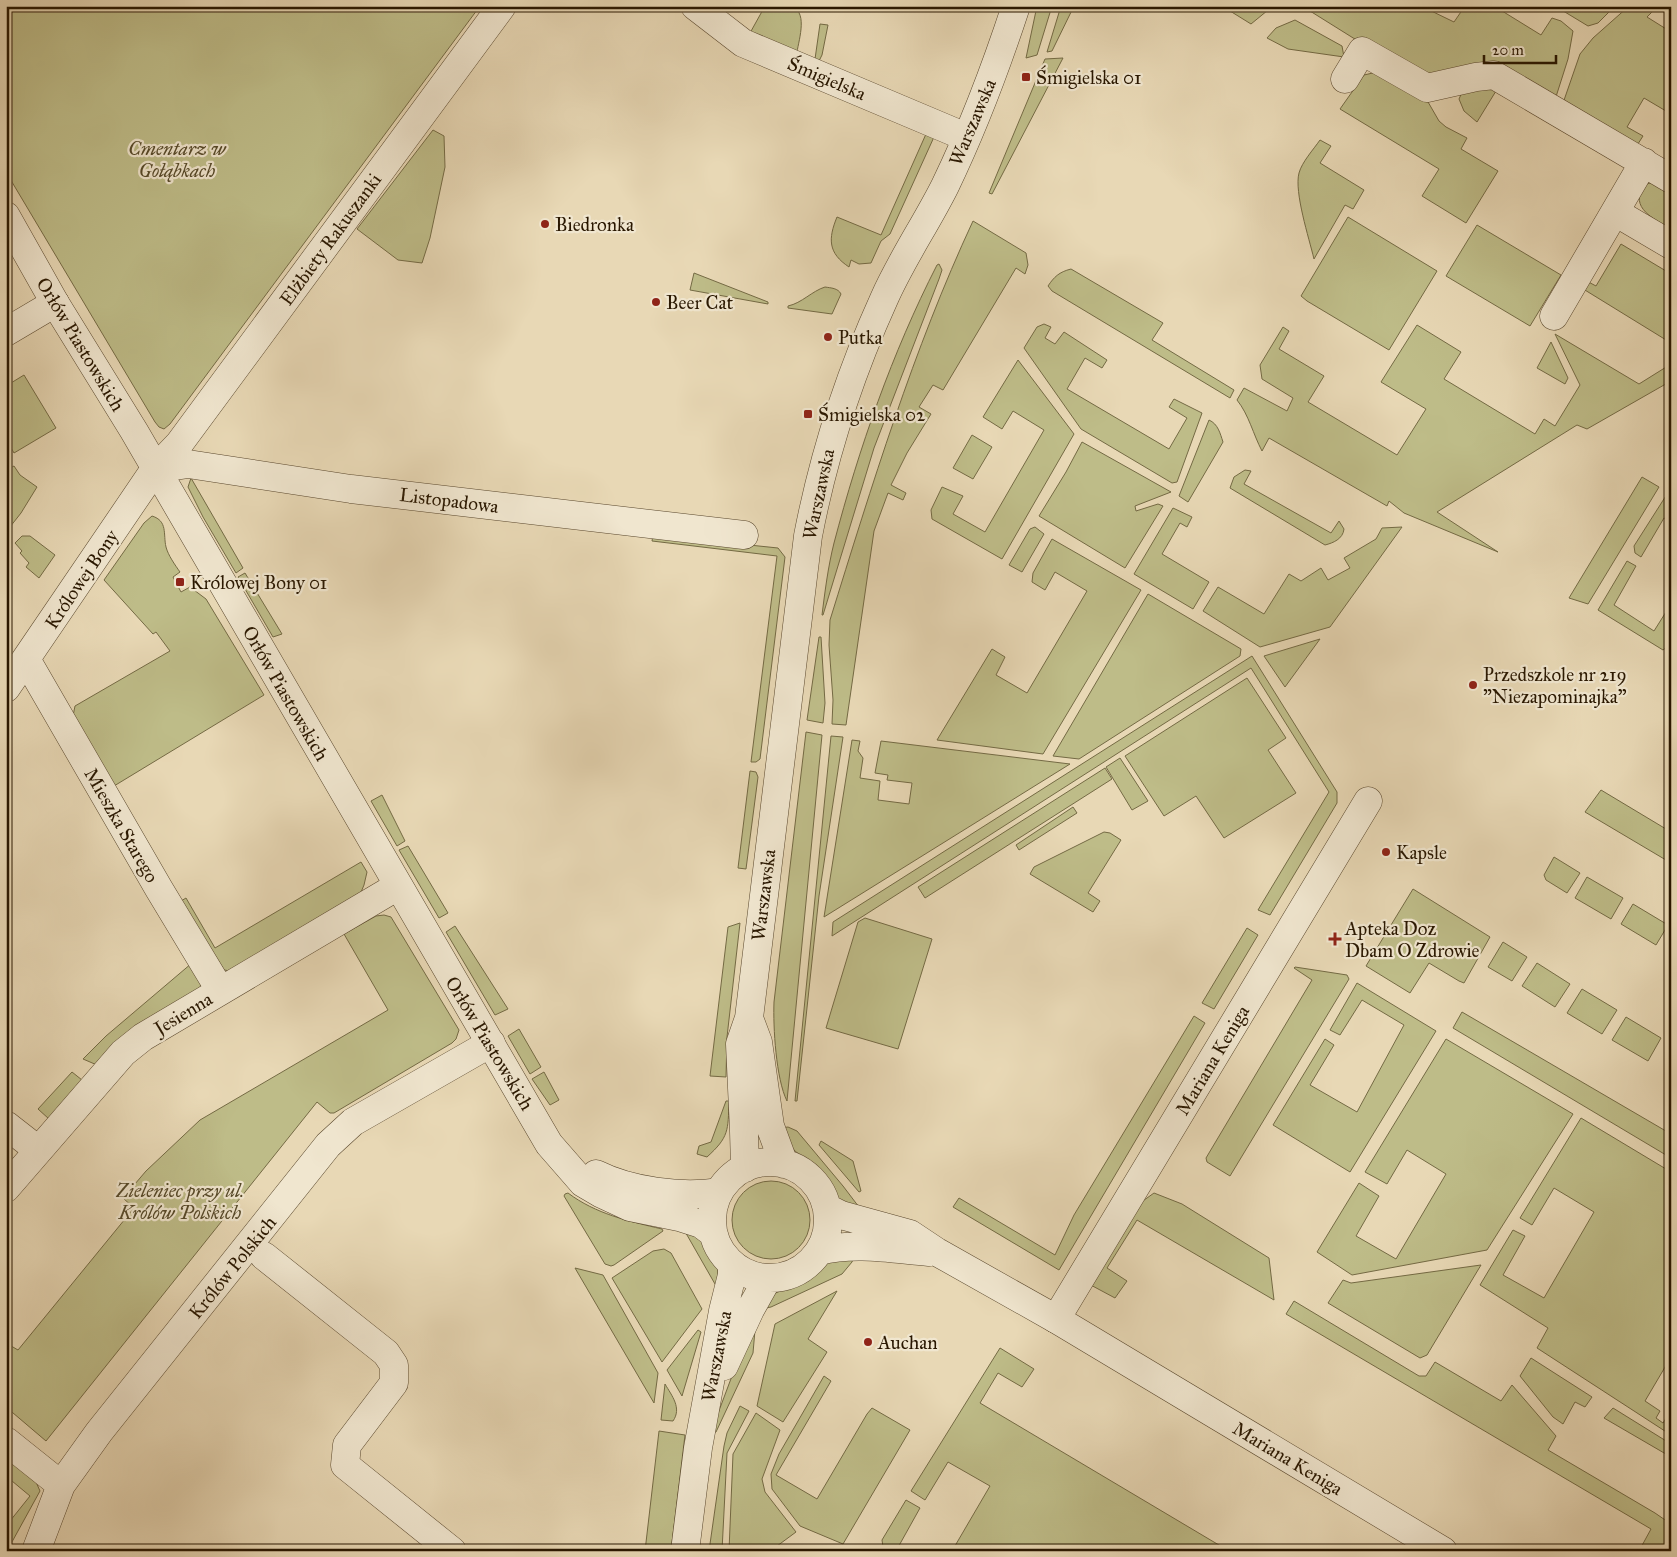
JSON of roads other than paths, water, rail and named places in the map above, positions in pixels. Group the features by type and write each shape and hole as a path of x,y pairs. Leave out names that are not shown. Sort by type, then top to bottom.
{"street":[{"name":"Elżbiety Rakuszanki","path":"155,469 179,444 502,6"},
{"name":"Śmigielska","path":"695,6 743,43 966,137"},
{"name":"Warszawska","path":"745,1168 740,1044 749,1018 808,536 822,470 837,417 885,297 945,185 1001,54 1016,6"},
{"path":"1345,79 1362,51 1427,88 1494,75 1671,179"},
{"path":"1554,316 1644,162"},
{"path":"1615,212 1671,245"},
{"name":"Orłów Piastowskich","path":"6,216 55,303 134,431 549,1144 582,1183 614,1201 630,1207 679,1217 701,1224 713,1233"},
{"path":"6,332 55,303"},
{"name":"Listopadowa","path":"155,469 188,464 352,489 744,535"},
{"name":"Królowej Bony","path":"6,688 155,469"},
{"name":"Mieszka Starego","path":"26,659 220,990"},
{"name":"Mariana Keniga","path":"1056,1319 1368,801"},
{"name":"Jesienna","path":"6,1188 124,1053 143,1037 398,886"},
{"name":"Warszawska","path":"749,1018 758,1042 770,1126 784,1164"},
{"name":"Królów Polskich","path":"36,1551 61,1485 98,1432 328,1145 353,1122 491,1043"},
{"path":"6,1125 38,1150"},
{"path":"764,1162 784,1164 799,1170 812,1180 821,1193 828,1223 825,1238 819,1251 809,1263 797,1271 783,1276 768,1278 749,1274 732,1264 717,1244 713,1233 713,1212 719,1192 734,1174 745,1168 764,1162"},
{"path":"570,1167 590,1171 615,1182 641,1189 707,1194 719,1192"},
{"name":"Mariana Keniga","path":"826,1208 841,1215 910,1234 937,1252 1056,1319 1443,1551"},
{"name":"Mariana Keniga","path":"819,1251 835,1247 859,1246 937,1252"},
{"path":"264,1256 386,1353 394,1365 394,1383 347,1445 345,1465 452,1551"},
{"name":"Warszawska","path":"686,1551 698,1448 723,1311 732,1275 732,1264"},
{"name":"Warszawska","path":"698,1448 726,1358 768,1278"},
{"path":"6,1440 61,1485"}],"place":[{"name":"Śmigielska 01","path":"1026,77"},
{"name":"Biedronka","path":"545,224"},
{"name":"Beer Cat","path":"656,302"},
{"name":"Putka","path":"828,337"},
{"name":"Śmigielska 02","path":"808,414"},
{"name":"Królowej Bony 01","path":"180,582"},
{"name":"Przedszkole nr 219 \"Niezapominajka\"","path":"1473,685"},
{"name":"Kapsle","path":"1386,852"},
{"name":"Apteka Doz Dbam O Zdrowie","path":"1335,939"},
{"name":"Auchan","path":"868,1342"}],"park label":[{"name":"Cmentarz w Gołąbkach","path":"177,159"},
{"name":"Zieleniec przy ul. Królów Polskich","path":"180,1201"}]}
